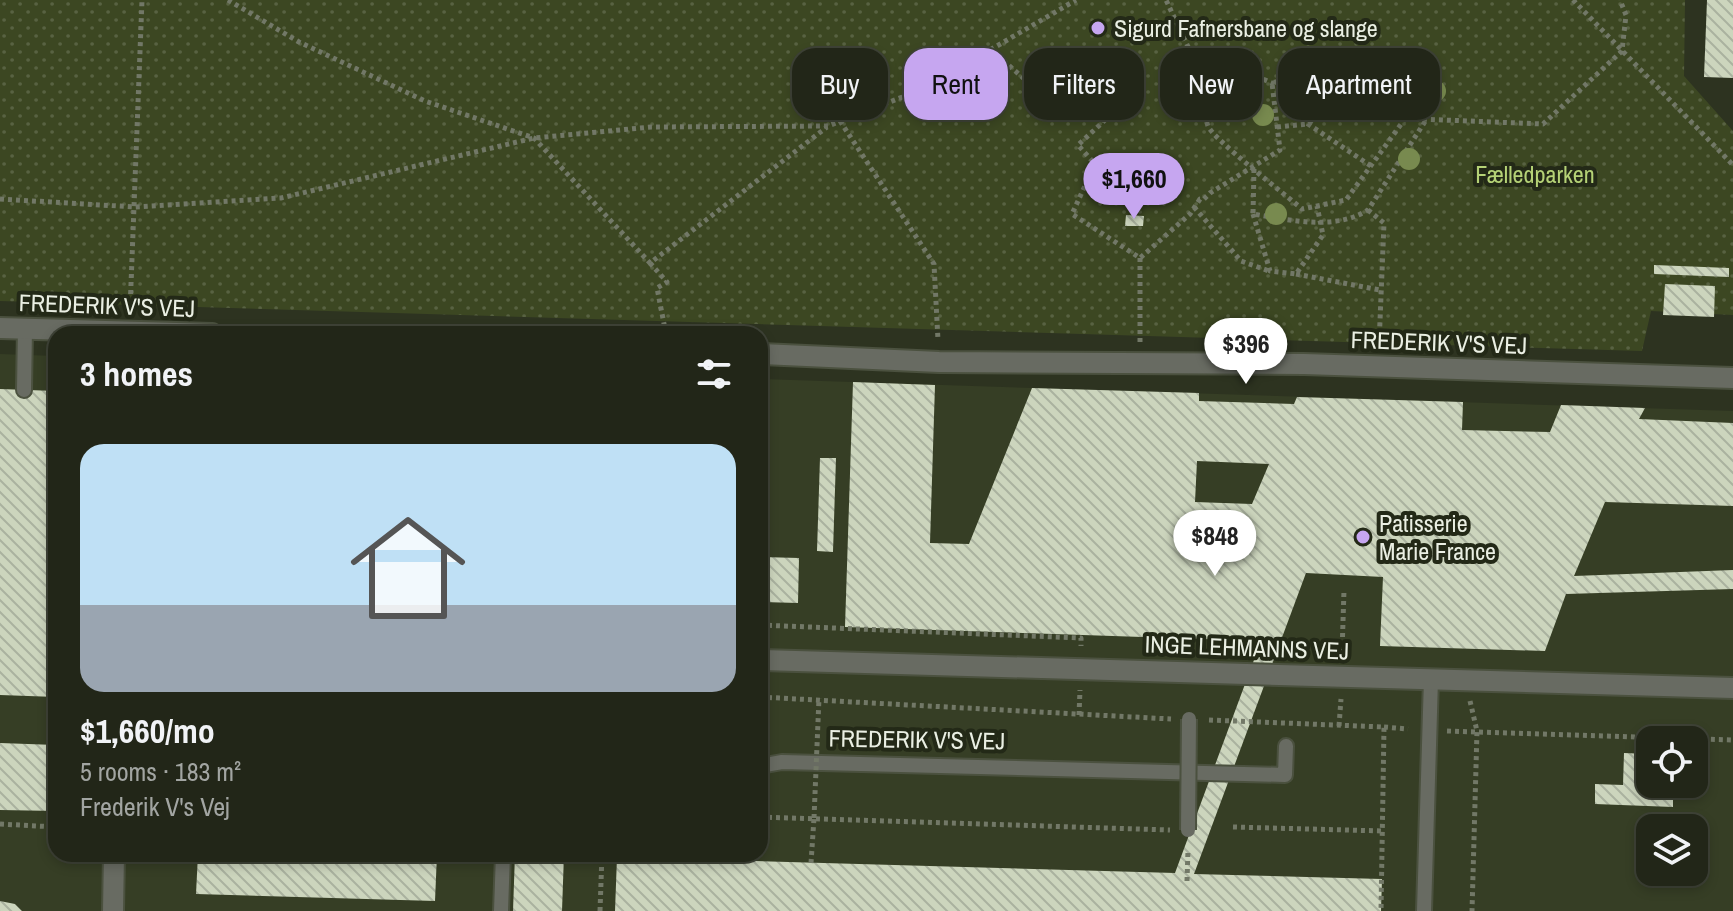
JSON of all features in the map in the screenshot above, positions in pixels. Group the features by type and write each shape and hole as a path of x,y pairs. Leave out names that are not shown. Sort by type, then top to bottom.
{"street":[{"name":"FREDERIK V'S VEJ","path":"0,328 48,329"},
{"name":"FREDERIK V'S VEJ","path":"768,354 939,362 1378,366 1733,378"},
{"name":"INGE LEHMANNS VEJ","path":"768,660 1733,688"},
{"path":"113,911 114,862"}],"lane":[{"path":"24,390 25,328"},
{"path":"1424,911 1431,679"},
{"path":"1188,830 1189,719"},
{"name":"FREDERIK V'S VEJ","path":"768,765 782,762 1285,775 1286,746"},
{"path":"501,911 503,862"}],"path":[{"path":"130,326 142,0"},
{"path":"228,0 299,42 411,94 534,138 667,282 657,288 664,326"},
{"path":"994,48 1076,0"},
{"path":"1166,0 1189,48"},
{"path":"1573,0 1733,165"},
{"path":"1253,214 1320,224 1368,210 1426,120 1543,124 1622,51 1626,15 1620,0"},
{"path":"1008,65 1059,109 1077,92 1104,121 1078,145 1095,164 1072,214 1140,258"},
{"path":"1262,79 1278,88"},
{"path":"1272,83 1278,81"},
{"path":"1140,363 1140,258 1200,199 1280,150 1272,83"},
{"path":"650,263 828,126 904,96"},
{"path":"1207,120 1209,130 1302,209 1346,200 1404,120"},
{"path":"1305,120 1371,166"},
{"path":"1277,127 1308,124 1313,120"},
{"path":"840,121 934,264 939,362"},
{"path":"0,199 135,207 281,198 534,138 651,127 828,126"},
{"path":"1254,168 1253,214 1270,271"},
{"path":"1296,274 1323,235 1317,206"},
{"path":"1194,207 1241,261 1270,271 1380,290"},
{"path":"1368,210 1384,223 1378,366"},
{"path":"1341,659 1344,590"},
{"path":"768,625 1081,638"},
{"path":"1079,715 1080,681"},
{"path":"1339,726 1341,689"},
{"path":"768,697 1079,715 1413,729"},
{"path":"811,863 819,698"},
{"path":"1381,911 1384,727"},
{"path":"1442,731 1733,740"},
{"path":"1472,911 1477,731"},
{"path":"768,817 1188,830 1187,881"},
{"path":"0,824 48,827"},
{"path":"1233,827 1384,831"},
{"path":"600,911 602,862"}],"shaded area":[{"path":"0,354 48,356 48,862 768,862 768,379 1733,411 1733,911 0,911"}],"green space":[{"name":"Fælledparken","path":"0,0 1685,0 1684,76 1733,131 1733,315 1651,311 1642,351 0,301"}],"building":[{"path":"1707,0 1733,0 1733,78 1704,77"},
{"path":"1126,215 1144,216 1143,226 1125,226"},
{"path":"1654,265 1729,268 1729,277 1654,274"},
{"path":"1665,284 1715,286 1714,317 1663,315"},
{"path":"853,382 935,385 930,543 969,544 1032,388 1199,393 1199,401 1294,404 1297,397 1463,402 1462,430 1550,432 1561,405 1645,408 1639,419 1733,423 1733,506 1605,502 1574,576 1733,570 1733,589 1566,594 1545,651 1380,646 1383,577 1306,573 1194,874 1382,879 1381,911 615,911 617,862 768,861 1175,873 1261,641 845,627","holes":["1197,461 1269,464 1252,504 1195,502"]},
{"path":"0,389 48,391 48,697 0,695"},
{"path":"820,458 836,458 833,552 817,551"},
{"path":"768,557 799,558 798,603 768,602"},
{"path":"0,743 48,745 48,811 0,810"},
{"path":"1624,753 1636,753 1636,798 1673,798 1673,807 1595,804 1595,784 1623,785"},
{"path":"198,862 437,862 435,901 196,894"},
{"path":"515,862 564,862 562,911 513,911"},
{"path":"0,901 15,904 22,911 0,911"}],"place":[{"name":"Sigurd Fafnersbane og slange","path":"1098,28"},
{"name":"Patisserie Marie France","path":"1363,537"}]}
